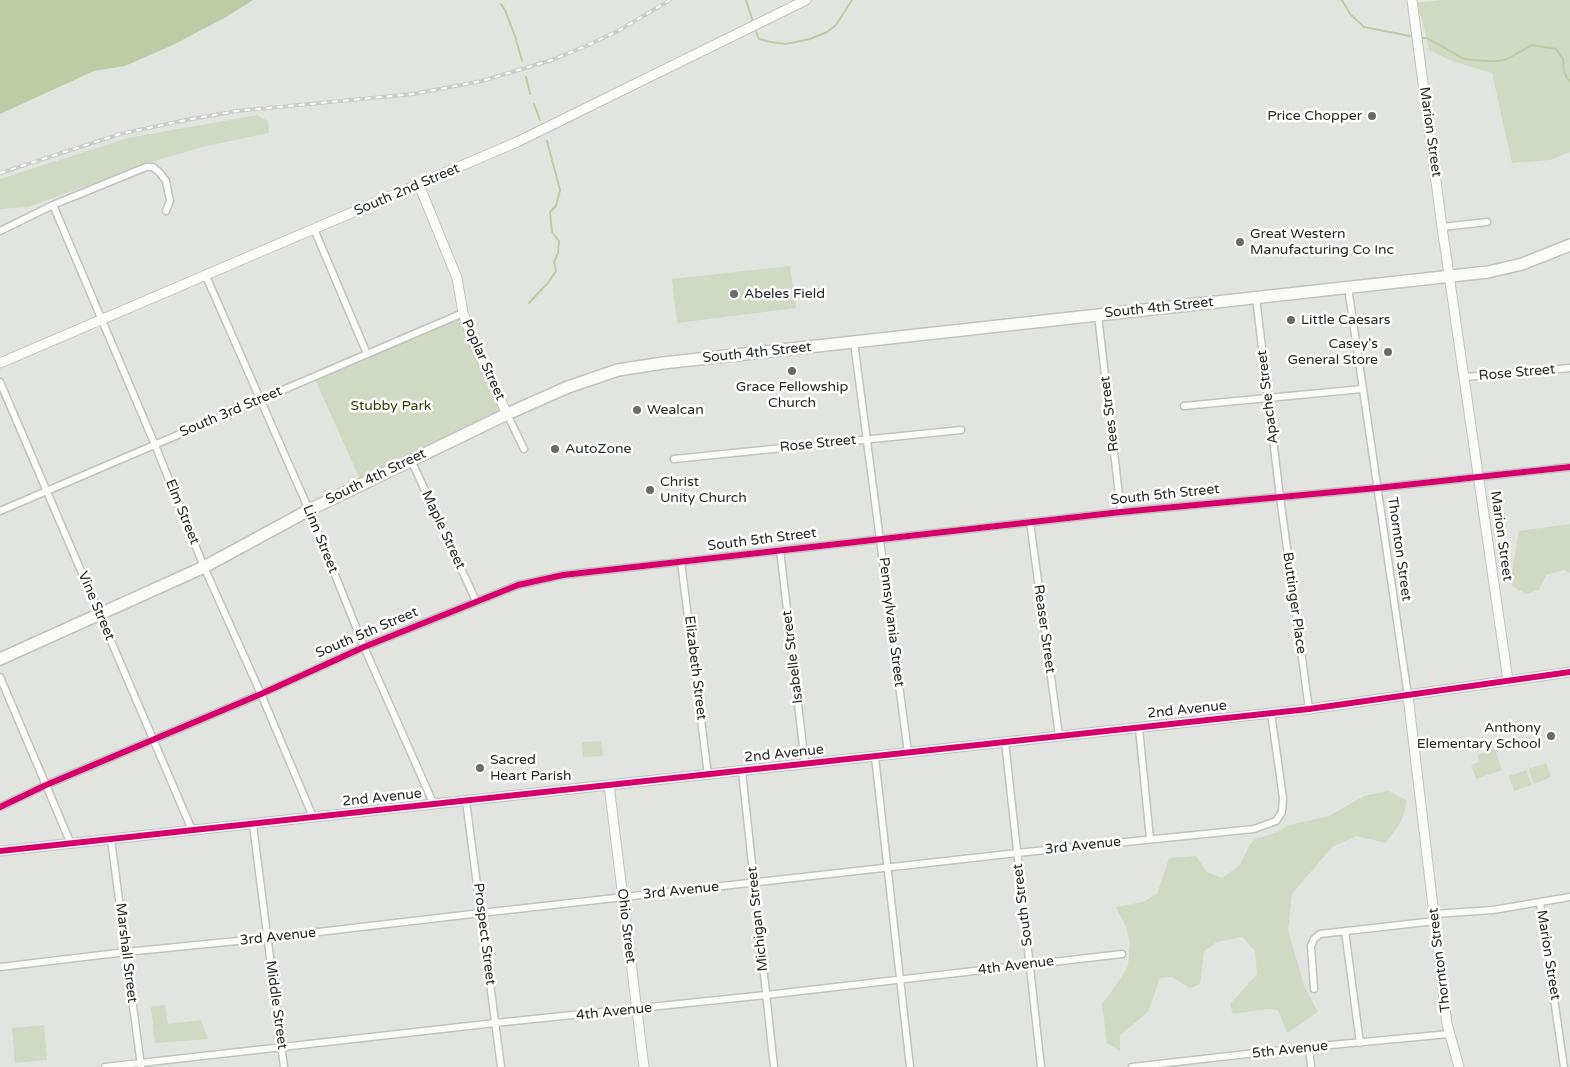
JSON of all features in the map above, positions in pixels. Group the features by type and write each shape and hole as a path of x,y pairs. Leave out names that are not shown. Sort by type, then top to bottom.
{"highway":[{"name":"South 4th Street","path":"0,659 204,567 309,510 507,414 576,384 618,370 672,362 1488,272 1515,266 1570,244"}],"street":[{"name":"South 2nd Street","path":"0,363 517,142 806,0"},
{"name":"Marion Street","path":"1412,0 1442,227 1480,477 1508,680"},
{"path":"0,231 53,206 146,167 153,168 166,181 170,202 166,211"},
{"name":"Poplar Street","path":"419,185 457,278 463,314 471,336 524,449"},
{"name":"Elm Street","path":"53,206 100,320 155,445 204,567 261,694 313,818"},
{"path":"1442,227 1488,222"},
{"path":"314,229 367,354"},
{"name":"Linn Street","path":"205,274 309,510 364,646 434,805"},
{"name":"Thornton Street","path":"1348,288 1408,696 1449,1034 1459,1067"},
{"name":"Apache Street","path":"1256,298 1280,496"},
{"name":"South 3rd Street","path":"0,511 463,314"},
{"name":"Rees Street","path":"1098,315 1121,512"},
{"name":"Pennsylvania Street","path":"854,342 908,753"},
{"name":"Rose Street","path":"1465,378 1570,368"},
{"name":"Vine Street","path":"0,382 192,830"},
{"path":"1184,406 1362,389"},
{"name":"Rose Street","path":"674,459 961,430"},
{"name":"Maple Street","path":"411,460 476,601"},
{"name":"South 5th Street","path":"0,807 46,785 261,694 364,646 518,586 563,575 1121,512 1377,488 1570,467"},
{"name":"Buttinger Place","path":"1280,496 1309,709"},
{"name":"Reaser Street","path":"1030,522 1059,736"},
{"name":"Isabelle Street","path":"780,550 805,764"},
{"name":"Elizabeth Street","path":"681,562 708,774"},
{"name":"2nd Avenue","path":"0,851 1309,709 1570,672"},
{"path":"0,677 70,844"},
{"name":"3rd Avenue","path":"0,967 1263,827 1276,821 1282,812 1283,798 1271,713"},
{"path":"1139,728 1150,839"},
{"name":"South Street","path":"1006,742 1041,1067"},
{"path":"875,757 910,1067"},
{"name":"Michigan Street","path":"742,771 774,1067"},
{"name":"Ohio Street","path":"609,785 644,1067"},
{"name":"Prospect Street","path":"466,801 501,1067"},
{"name":"Middle Street","path":"253,825 284,1067"},
{"name":"Marshall Street","path":"111,839 141,1065"},
{"path":"1314,989 1311,946 1314,939 1320,934 1493,910 1570,897"},
{"name":"Marion Street","path":"1540,903 1564,1067"},
{"path":"1345,931 1360,1043"},
{"name":"4th Avenue","path":"105,1067 141,1065 495,1023 636,1010 1122,954"},
{"name":"5th Avenue","path":"1132,1067 1176,1065 1309,1047 1449,1034"},
{"path":"1309,1047 1311,1067"}],"green space":[{"path":"1441,0 1570,0 1570,152 1550,160 1512,163 1492,73 1452,61 1429,50 1422,19 1413,3"},
{"path":"257,115 268,121 269,133 206,146 161,159 28,207 0,209 0,179 128,138"},
{"name":"Abeles Field","path":"790,266 796,308 677,323 672,279"},
{"name":"Stubby Park","path":"463,313 507,414 362,484 314,377"},
{"path":"1570,524 1570,573 1564,570 1546,575 1539,590 1526,594 1512,586 1513,565 1519,531"},
{"path":"601,741 603,756 583,757 582,742"},
{"path":"1495,749 1502,770 1476,779 1471,765 1480,762 1477,755"},
{"path":"1546,763 1551,777 1534,784 1529,769"},
{"path":"1526,770 1532,785 1514,791 1509,776"},
{"path":"1388,791 1406,800 1405,811 1400,823 1386,843 1357,836 1332,847 1292,894 1288,930 1305,988 1318,1012 1287,1033 1278,1010 1266,1009 1233,1014 1230,1004 1257,974 1255,951 1242,937 1217,942 1204,951 1200,984 1190,988 1172,977 1160,978 1148,1012 1120,1035 1120,1051 1107,1043 1102,1004 1128,966 1130,942 1126,927 1116,907 1143,902 1157,894 1169,858 1196,856 1207,872 1222,878 1240,865 1249,846 1255,839 1275,833 1289,825 1329,816 1364,796"},
{"path":"165,1005 168,1024 201,1020 208,1039 155,1043 151,1007"},
{"path":"44,1025 47,1060 15,1063 12,1028"}],"shaded area":[{"path":"0,0 253,0 226,17 175,44 125,66 94,71 0,114"}],"waterway":[{"path":"746,0 753,22"},
{"path":"755,29 759,39 771,42 786,44 810,39 827,32 836,25 852,0"},
{"path":"1342,0 1350,14 1364,27 1415,37"},
{"path":"501,4 515,36 522,61"},
{"path":"1419,38 1427,38 1464,59 1485,61 1507,59 1532,45 1556,49 1563,59 1564,71 1570,81"},
{"path":"526,77 530,94"},
{"path":"534,104 540,120"},
{"path":"529,303 548,283 556,271 554,262 558,253 559,241 552,232 550,212 556,206 560,190 547,141"}],"railway":[{"path":"0,173 120,134 186,120 237,111 413,94 482,81 552,60 586,46 618,31 670,0"}],"cycle path":[{"path":"0,807 46,785 261,694 364,647 518,585 563,575 1121,512 1377,488 1570,467"},
{"path":"0,851 1309,709 1570,672"}],"place":[{"name":"Price Chopper","path":"1372,116"},
{"name":"Great Western Manufacturing Co Inc","path":"1240,242"},
{"name":"Abeles Field","path":"734,294"},
{"name":"Little Caesars","path":"1291,320"},
{"name":"Casey's General Store","path":"1388,352"},
{"name":"Grace Fellowship Church","path":"792,371"},
{"name":"Wealcan","path":"637,410"},
{"name":"AutoZone","path":"555,449"},
{"name":"Christ Unity Church","path":"650,490"},
{"name":"Anthony Elementary School","path":"1551,736"},
{"name":"Sacred Heart Parish","path":"480,768"}]}
